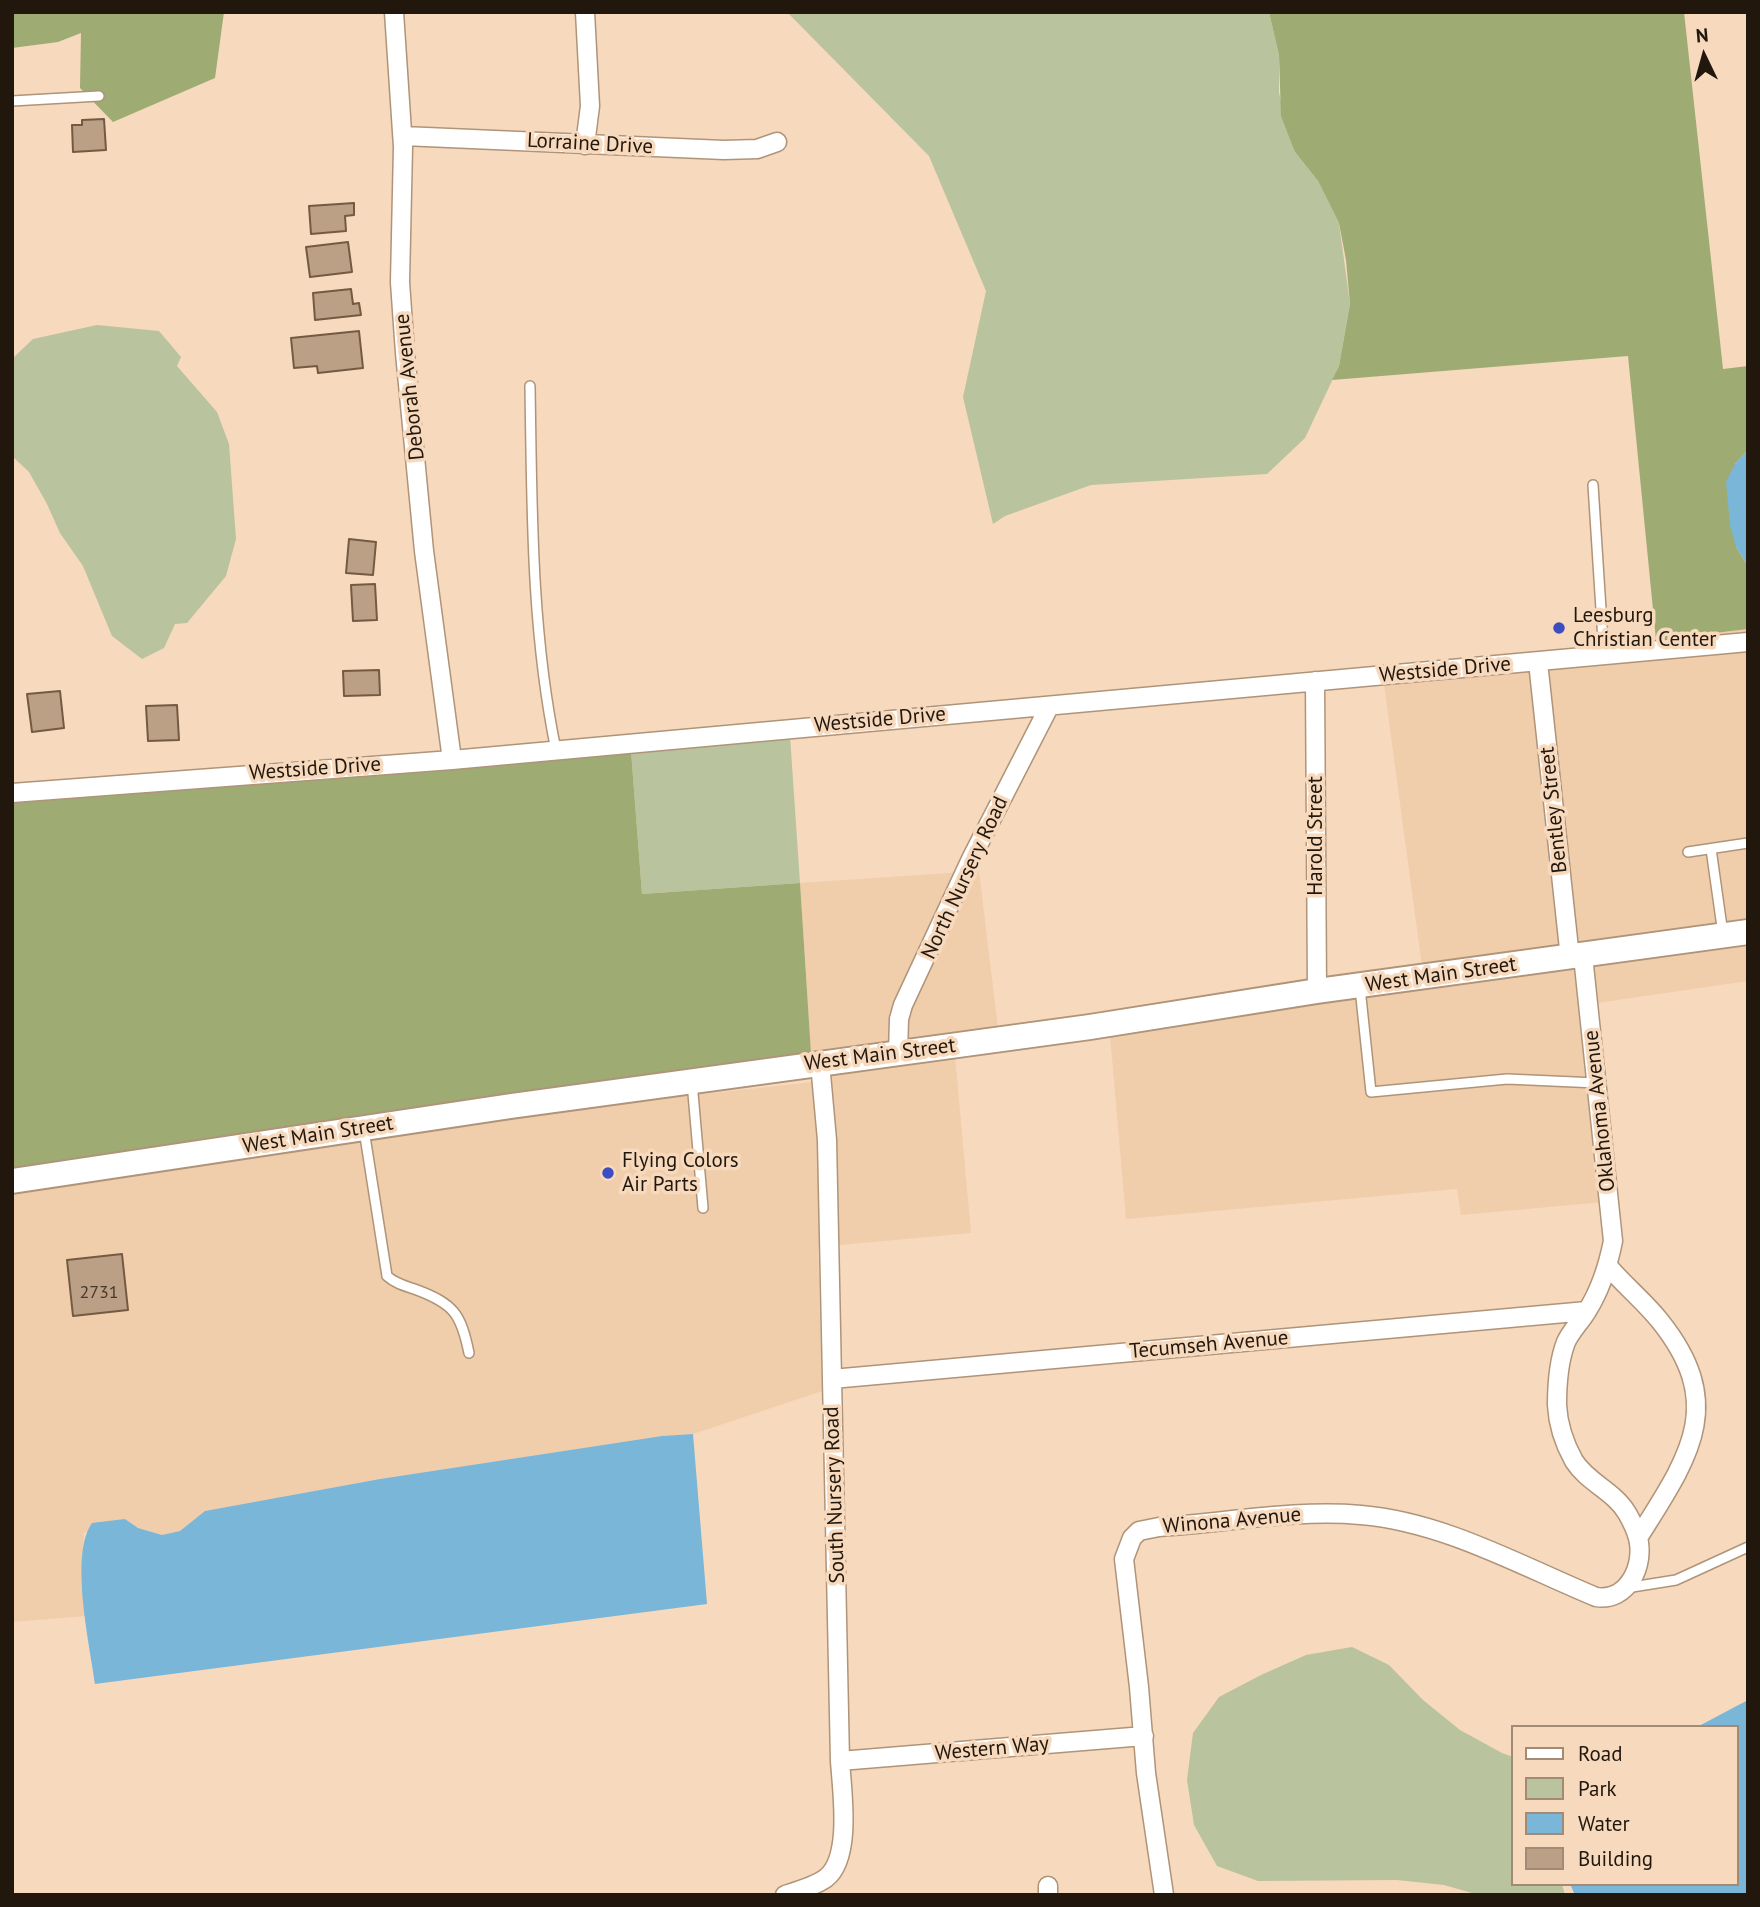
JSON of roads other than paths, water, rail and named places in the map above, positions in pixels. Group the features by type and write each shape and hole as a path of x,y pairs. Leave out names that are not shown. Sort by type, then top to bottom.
{"main road":[{"name":"West Main Street","path":"12,1181 692,1080 1090,1027 1317,992 1736,934"}],"street":[{"name":"Deborah Avenue","path":"394,12 403,136 400,282 405,353 424,551 452,760"},
{"path":"585,12 590,106 585,145"},
{"name":"Lorraine Drive","path":"403,136 724,150 757,149 776,142"},
{"name":"Westside Drive","path":"12,793 452,760 1748,642"},
{"name":"Bentley Street","path":"1538,662 1576,957"},
{"name":"Harold Street","path":"1315,681 1317,992"},
{"name":"North Nursery Road","path":"898,1053 899,1019 903,1005 972,857 1049,707"},
{"name":"Oklahoma Avenue","path":"1576,957 1597,1083 1613,1241 1608,1266 1587,1311 1566,1342 1561,1361 1558,1424 1575,1463 1588,1478 1621,1505 1638,1538"},
{"name":"South Nursery Road","path":"785,1895 824,1880 835,1867 842,1841 827,1140 820,1063"},
{"path":"1608,1266 1675,1341 1690,1369 1696,1388 1698,1409 1695,1427 1685,1453 1665,1494 1638,1538 1639,1561 1633,1578 1625,1588"},
{"name":"Tecumseh Avenue","path":"832,1379 1587,1311"},
{"name":"Winona Avenue","path":"1164,1895 1146,1773 1124,1559 1132,1538 1139,1531 1321,1513 1363,1515 1395,1520 1439,1532 1596,1597 1614,1596 1625,1588"},
{"name":"Western Way","path":"840,1761 1144,1737"}],"lane":[{"path":"12,101 99,96"},
{"path":"530,386 533,553 547,706 556,750"},
{"path":"1593,485 1604,656"},
{"path":"1688,852 1748,843"},
{"path":"1711,849 1736,934"},
{"path":"1360,986 1371,1092 1507,1079 1597,1083"},
{"path":"692,1080 703,1208"},
{"path":"363,1128 387,1276 395,1283 443,1301 455,1311 464,1327 469,1353"},
{"path":"1625,1588 1676,1580 1748,1547"}],"water":[{"path":"1748,450 1748,566 1736,547 1730,525 1726,482 1735,464"},
{"path":"693,1434 707,1604 95,1684 82,1578 85,1538 92,1523 125,1519 138,1528 162,1535 180,1531 205,1511 380,1479 662,1436"},
{"path":"1748,1700 1748,1895 1575,1895 1571,1886 1739,1886 1739,1725 1701,1725"}],"place":[{"name":"Leesburg Christian Center","path":"1559,628"},
{"name":"Flying Colors Air Parts","path":"608,1173"}]}
